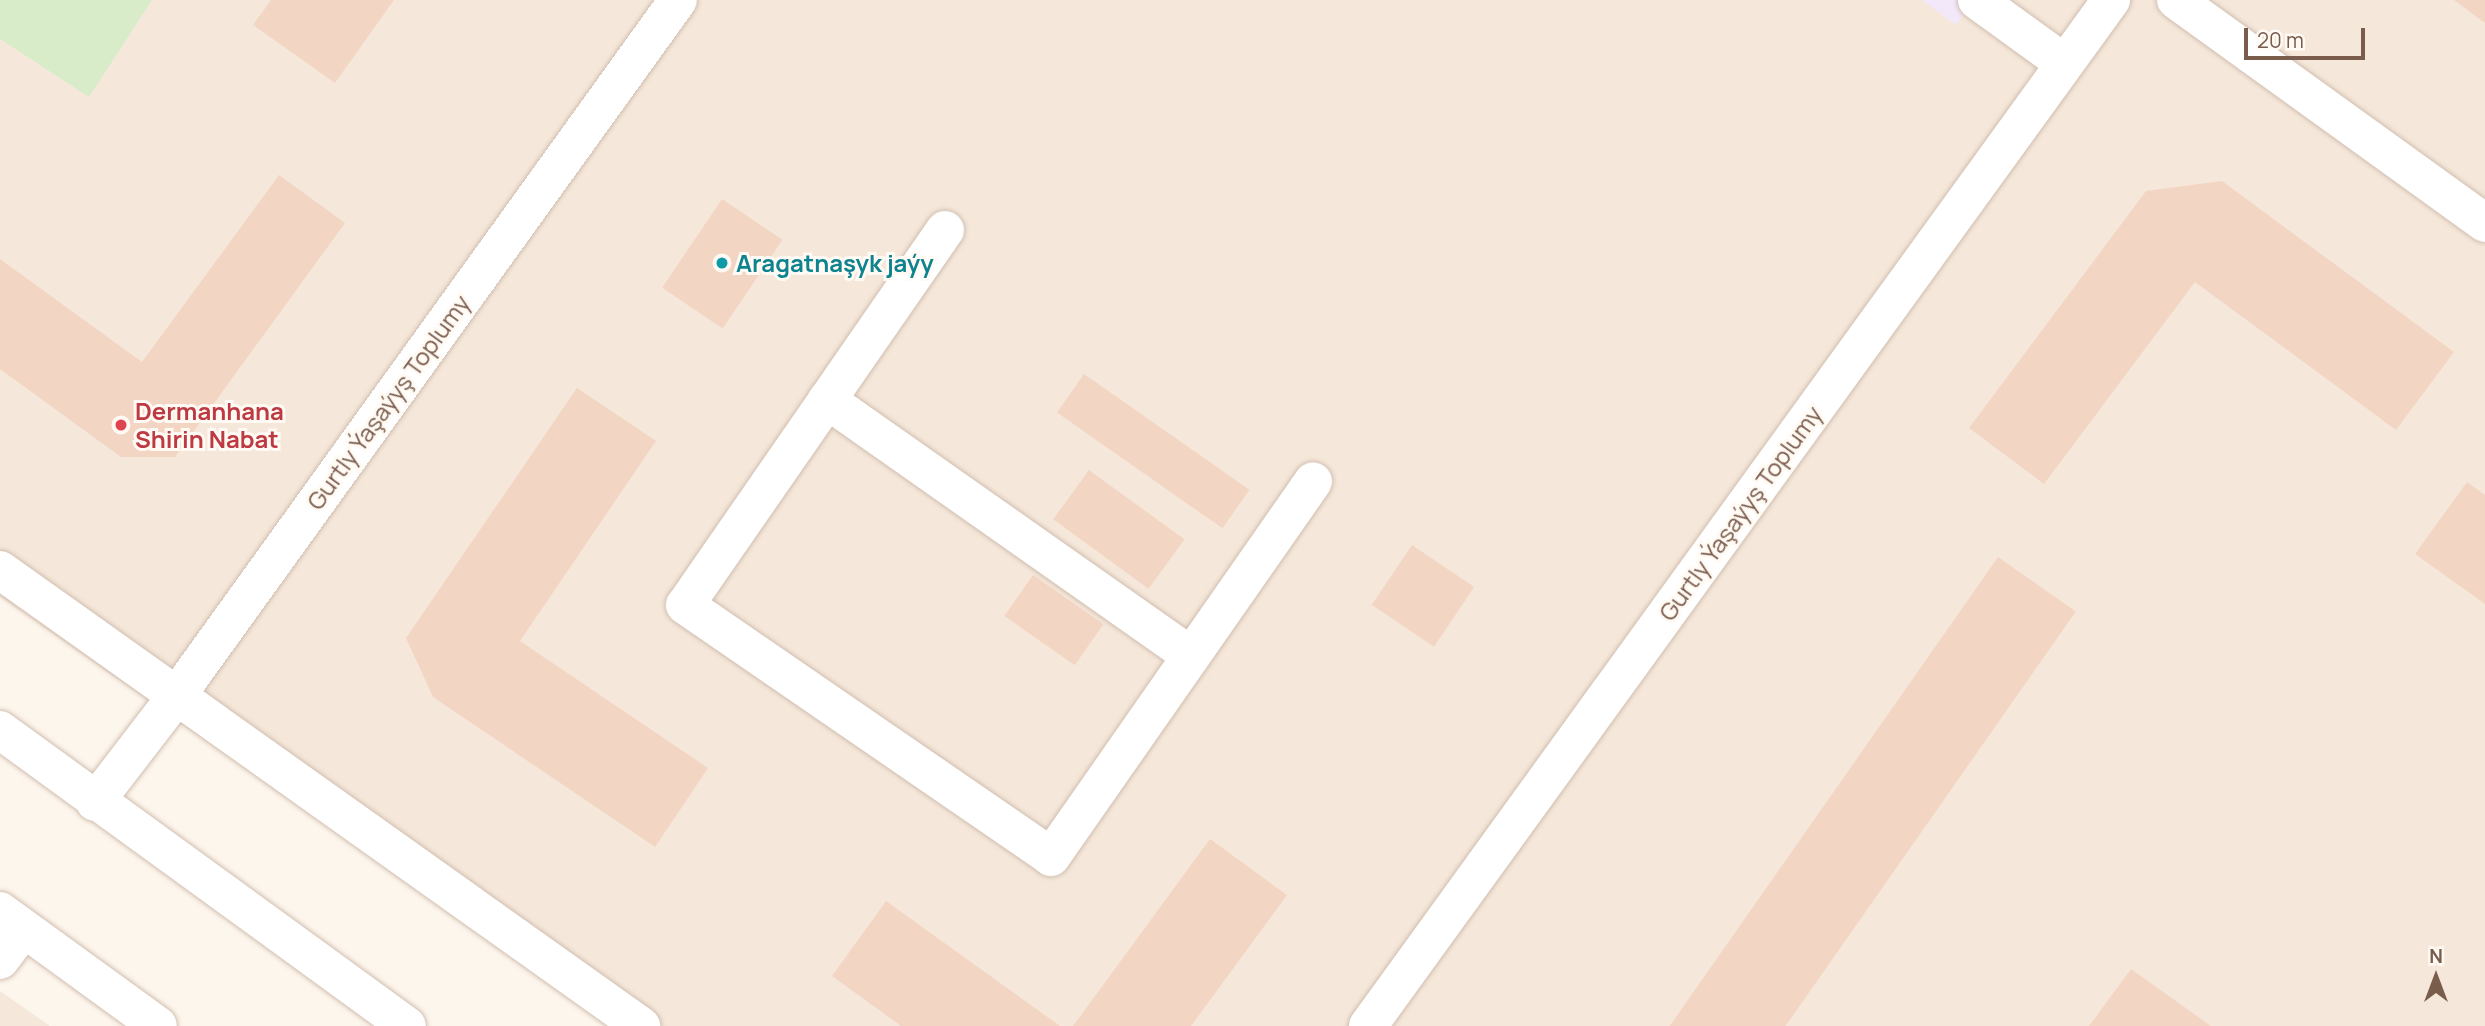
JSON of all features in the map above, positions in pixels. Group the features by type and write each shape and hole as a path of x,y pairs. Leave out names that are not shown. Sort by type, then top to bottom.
{"street":[{"name":"Gurtly Ýaşaýyş Toplumy","path":"95,802 175,698 678,0"},
{"path":"1976,0 2064,63"},
{"name":"Gurtly Ýaşaýyş Toplumy","path":"1368,1026 2111,0"},
{"path":"2176,0 2485,223"},
{"path":"945,230 685,605 1051,857 1313,481"},
{"path":"827,400 1191,656"},
{"path":"0,570 175,698 641,1026"},
{"path":"0,730 95,802 407,1026"},
{"path":"0,960 11,920 158,1026"}],"shaded area":[{"path":"0,0 2485,0 2485,1026 614,1026 0,597"},
{"path":"1922,0 1975,0 1956,25"},
{"path":"0,991 50,1026 0,1026"}],"green space":[{"path":"0,0 152,0 89,97 0,39"}],"building":[{"path":"271,0 394,0 335,83 253,25"},
{"path":"2454,0 2485,0 2485,23"},
{"path":"279,175 345,223 175,457 121,457 0,369 0,259 142,362"},
{"path":"2222,181 2454,352 2396,430 2195,282 2044,484 1969,428 2146,191"},
{"name":"Aragatnaşyk jaýy","path":"722,199 783,240 723,329 662,288"},
{"path":"1084,374 1249,490 1223,528 1057,413"},
{"path":"577,388 656,441 520,641 708,768 655,847 433,697 406,638"},
{"path":"1089,470 1184,539 1149,589 1053,519"},
{"path":"2467,482 2485,495 2485,604 2415,554"},
{"path":"1412,545 1474,587 1434,647 1372,605"},
{"path":"1998,557 2076,611 1786,1026 1670,1026"},
{"path":"1033,575 1103,624 1075,665 1004,616"},
{"path":"1210,839 1287,895 1191,1026 1073,1026"},
{"path":"886,901 1060,1026 901,1026 832,976"},
{"path":"2131,969 2211,1026 2089,1026"}],"place":[{"name":"Aragatnaşyk jaýy","path":"722,263"},
{"name":"Dermanhana Shirin Nabat","path":"121,425"}]}
